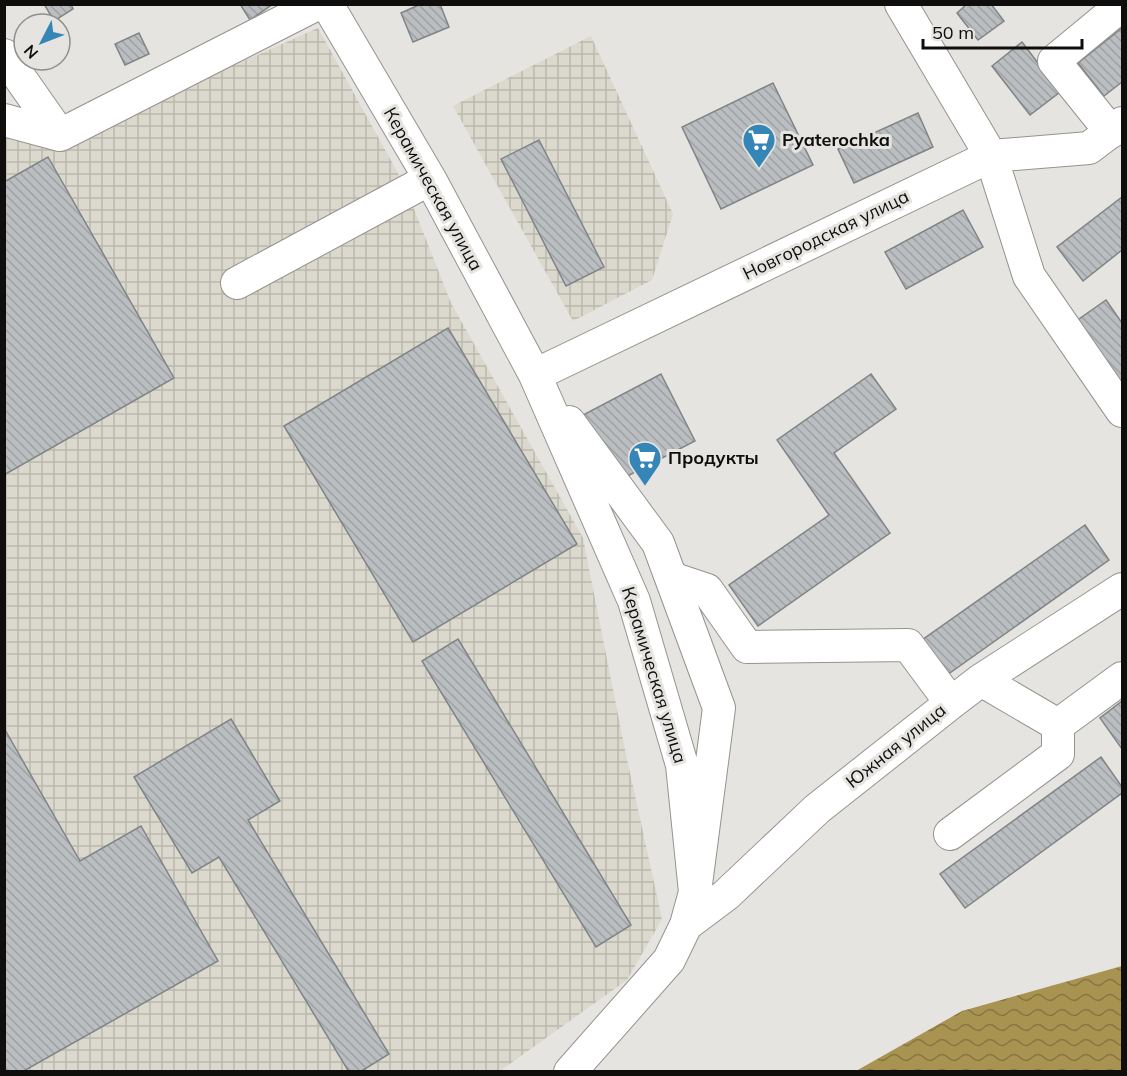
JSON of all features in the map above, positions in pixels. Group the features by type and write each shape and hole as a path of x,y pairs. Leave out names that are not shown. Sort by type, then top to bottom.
{"street":[{"path":"4,120 60,135 317,4"},
{"name":"Керамическая улица","path":"327,4 430,179 535,375 634,601 682,765 694,892"},
{"path":"901,4 991,156 1029,276 1122,411"},
{"path":"1117,127 1054,61 1122,5"},
{"path":"4,56 60,135"},
{"name":"Новгородская улица","path":"535,375 991,156 1089,148 1117,127"},
{"path":"237,283 430,179"},
{"name":"Керамическая улица","path":"535,375 658,543 719,708 694,892"},
{"path":"671,578 707,590 747,647 908,645 951,703"},
{"name":"Южная улица","path":"686,925 726,895 817,809 951,703 981,680 1122,589"},
{"path":"1058,725 1122,678"},
{"path":"981,680 1058,725"},
{"path":"950,834 1058,754 1058,725"},
{"path":"570,1071 669,960 686,925 694,892"}],"shaded area":[{"path":"318,28 405,186 451,303 583,538 625,750 662,919 627,980 500,1071 5,1071 4,132 59,143"},
{"path":"591,36 673,214 652,280 573,321 453,106"}],"water":[{"path":"1122,966 1122,1071 856,1071 962,1011"}],"building":[{"path":"44,4 71,4 73,9 68,12 49,12"},
{"path":"240,4 273,4 250,20"},
{"path":"421,4 440,4 449,27 413,42 401,13"},
{"path":"967,4 991,4 1004,21 978,40 957,13"},
{"path":"1122,28 1122,82 1104,96 1078,63"},
{"path":"139,33 149,54 125,65 115,44"},
{"path":"1022,42 1060,92 1030,115 992,66"},
{"path":"773,83 813,165 721,209 682,127"},
{"path":"918,113 933,147 854,183 838,149"},
{"path":"539,140 604,267 566,286 501,159"},
{"path":"48,157 174,378 4,475 4,182"},
{"path":"1122,197 1122,250 1083,281 1057,247"},
{"path":"963,210 983,247 906,289 885,252"},
{"path":"1106,300 1122,323 1122,395 1072,324"},
{"path":"448,328 577,544 413,642 284,426"},
{"path":"661,374 695,441 618,481 583,415"},
{"path":"871,374 896,409 834,453 890,533 758,626 729,585 829,515 777,440"},
{"path":"1085,525 1109,560 947,675 922,640"},
{"path":"458,639 631,925 596,947 422,661"},
{"path":"1122,701 1122,749 1100,718"},
{"path":"231,719 280,801 248,820 389,1054 360,1072 349,1072 219,857 192,873 134,777"},
{"path":"4,728 80,861 141,826 218,961 22,1072 4,1072"},
{"path":"1101,757 1122,787 1122,793 965,908 940,874"}],"place":[{"name":"Pyaterochka","path":"759,169"},
{"name":"Продукты","path":"645,487"}]}
